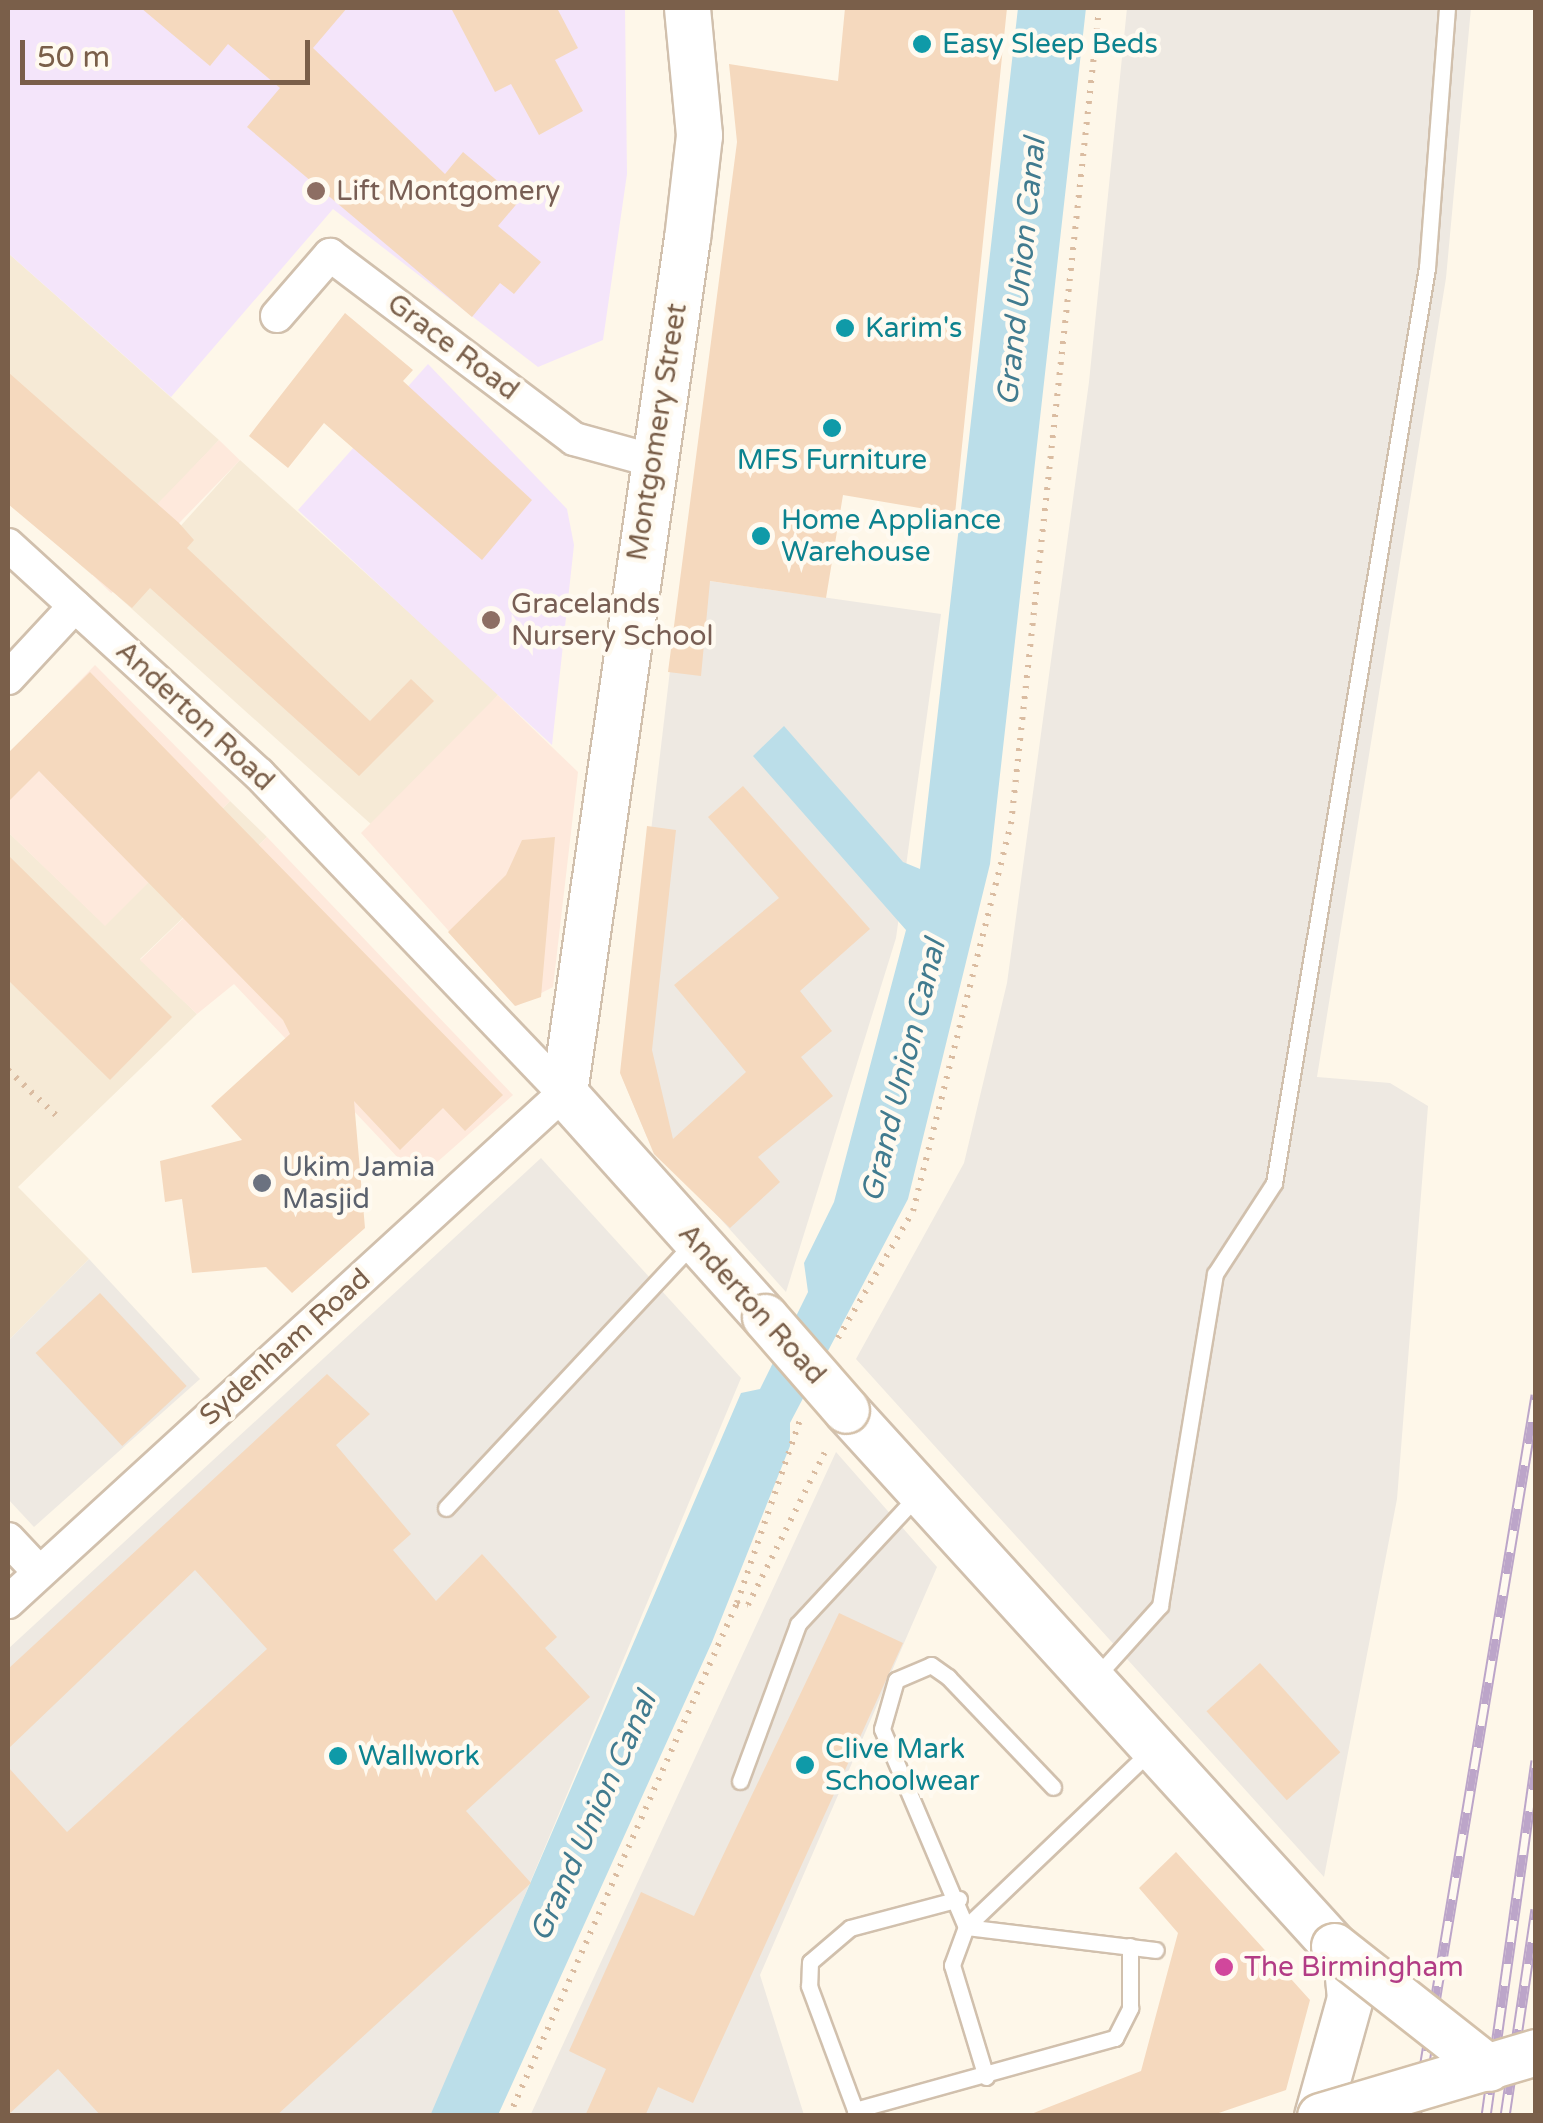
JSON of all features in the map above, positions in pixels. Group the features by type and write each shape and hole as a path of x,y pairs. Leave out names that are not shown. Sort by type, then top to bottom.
{"street":[{"name":"Montgomery Street","path":"564,1094 699,134 687,8"},
{"name":"Grace Road","path":"278,316 330,256 574,439 651,460"},
{"name":"Anderton Road","path":"8,545 259,774 564,1094 764,1318 826,1409 922,1492 1096,1677 1340,1951 1488,2068"},
{"path":"8,678 75,606"},
{"name":"Sydenham Road","path":"8,1602 564,1094"},
{"path":"8,1540 39,1572"},
{"path":"1318,2116 1350,1998 1340,1951"},
{"path":"1318,2116 1536,2052"}],"lane":[{"path":"1096,1677 1160,1606 1214,1274 1274,1183 1427,268 1448,8"},
{"path":"446,1508 695,1240"},
{"path":"740,1780 798,1624 922,1492"},
{"path":"966,1927 960,1898 882,1728 896,1680 932,1666 948,1677 1053,1787"},
{"path":"986,2077 952,1965 966,1927 1156,1744"},
{"path":"960,1898 834,1936 810,1962 809,1986 855,2110 986,2077 1115,2038 1130,2008 1130,1946"},
{"path":"966,1927 1156,1950"}],"path":[{"path":"830,1356 913,1211 992,920 1011,824 1099,8"},
{"path":"8,1070 59,1118"},
{"path":"738,1603 748,1605 826,1409"},
{"path":"508,2116 826,1409"}],"shaded area":[{"name":"Lift Montgomery","path":"8,8 625,8 627,174 603,340 538,367 333,209 171,397 8,253"},
{"path":"1127,8 1471,8 1446,278 1317,1077 1390,1083 1428,1106 1397,1499 1324,1877 856,1359 964,1163 1007,983 1089,382"},
{"path":"8,253 219,440 92,575 8,502"},
{"name":"Gracelands Nursery School","path":"428,364 567,509 574,545 552,745 298,510"},
{"path":"219,440 240,460 111,593 90,573"},
{"path":"240,460 499,694 377,830 118,596"},
{"path":"681,577 941,614 896,938 786,1292 647,1137 622,1077"},
{"path":"95,665 230,801 105,926 8,832 8,755"},
{"path":"498,695 578,772 553,987 516,1006 361,833"},
{"path":"230,801 267,837 140,959 197,1014 18,1187 89,1259 8,1341 8,832 105,925"},
{"path":"267,837 513,1095 418,1179 234,984 197,1014 140,960"},
{"path":"541,1158 741,1378 433,2115 8,2116 8,1649"},
{"path":"89,1259 200,1379 34,1527 8,1499 8,1341"},
{"path":"836,1452 937,1567 760,1975 804,2115 530,2116"}],"water":[{"name":"Grand Union Canal","path":"1018,8 1086,8 990,864 908,1199 790,1423 790,1446 712,1642 498,2115 430,2116 741,1393 760,1389 808,1292 804,1263 834,1202 906,930 753,756 784,726 903,862 920,869"}],"building":[{"path":"141,8 347,8 313,48 445,174 463,152 520,200 498,226 541,262 514,294 500,283 472,317 247,127 280,88 228,44 210,66"},
{"path":"451,8 557,8 578,48 555,60 583,111 539,135 511,84 495,92"},
{"path":"845,8 1007,8 955,514 843,495 826,598 710,581 701,676 668,672 737,142 729,64 838,81"},
{"path":"345,313 413,370 403,381 532,500 482,560 324,423 288,468 249,436"},
{"path":"8,372 179,523 194,540 187,548 370,721 411,679 434,701 359,776 150,588 132,608 8,504"},
{"path":"90,672 503,1095 465,1131 443,1108 400,1150 354,1101 365,1228 292,1293 266,1267 192,1273 182,1199 165,1202 160,1161 242,1140 211,1106 290,1034 283,1020 39,771 8,802 8,753"},
{"path":"743,786 870,929 800,991 832,1031 801,1057 833,1096 758,1157 780,1182 730,1228 654,1154 620,1073 647,826 676,830 652,1050 673,1139 746,1072 674,985 779,898 708,817"},
{"path":"555,837 541,997 515,1006 448,932 506,875 522,840"},
{"path":"8,855 172,1017 110,1080 8,980"},
{"path":"100,1293 187,1386 122,1446 36,1353"},
{"name":"Wallwork","path":"327,1374 370,1414 336,1445 411,1534 393,1550 436,1601 482,1554 557,1637 545,1648 590,1697 466,1811 531,1883 276,2116 101,2116 58,2069 8,2115 8,1767 67,1832 267,1649 195,1570 8,1749 8,1669"},
{"path":"839,1613 903,1643 693,2103 658,2087 645,2116 585,2116 606,2069 569,2051 641,1892 694,1916"},
{"path":"1260,1663 1340,1752 1287,1800 1206,1711"},
{"name":"The Birmingham","path":"1176,1852 1310,2000 1286,2090 1210,2116 1026,2116 1141,2071 1178,1933 1139,1888"}],"railway":[{"path":"1416,2116 1536,1395"},
{"path":"1486,2116 1536,1761"},
{"path":"1505,2116 1536,1909"}],"place":[{"name":"Easy Sleep Beds","path":"922,44"},
{"name":"Lift Montgomery","path":"316,191"},
{"name":"Karim's","path":"845,328"},
{"name":"MFS Furniture","path":"832,428"},
{"name":"Home Appliance Warehouse","path":"761,536"},
{"name":"Gracelands Nursery School","path":"491,620"},
{"name":"Ukim Jamia Masjid","path":"262,1183"},
{"name":"Wallwork","path":"338,1756"},
{"name":"Clive Mark Schoolwear","path":"805,1765"},
{"name":"The Birmingham","path":"1224,1967"}]}
